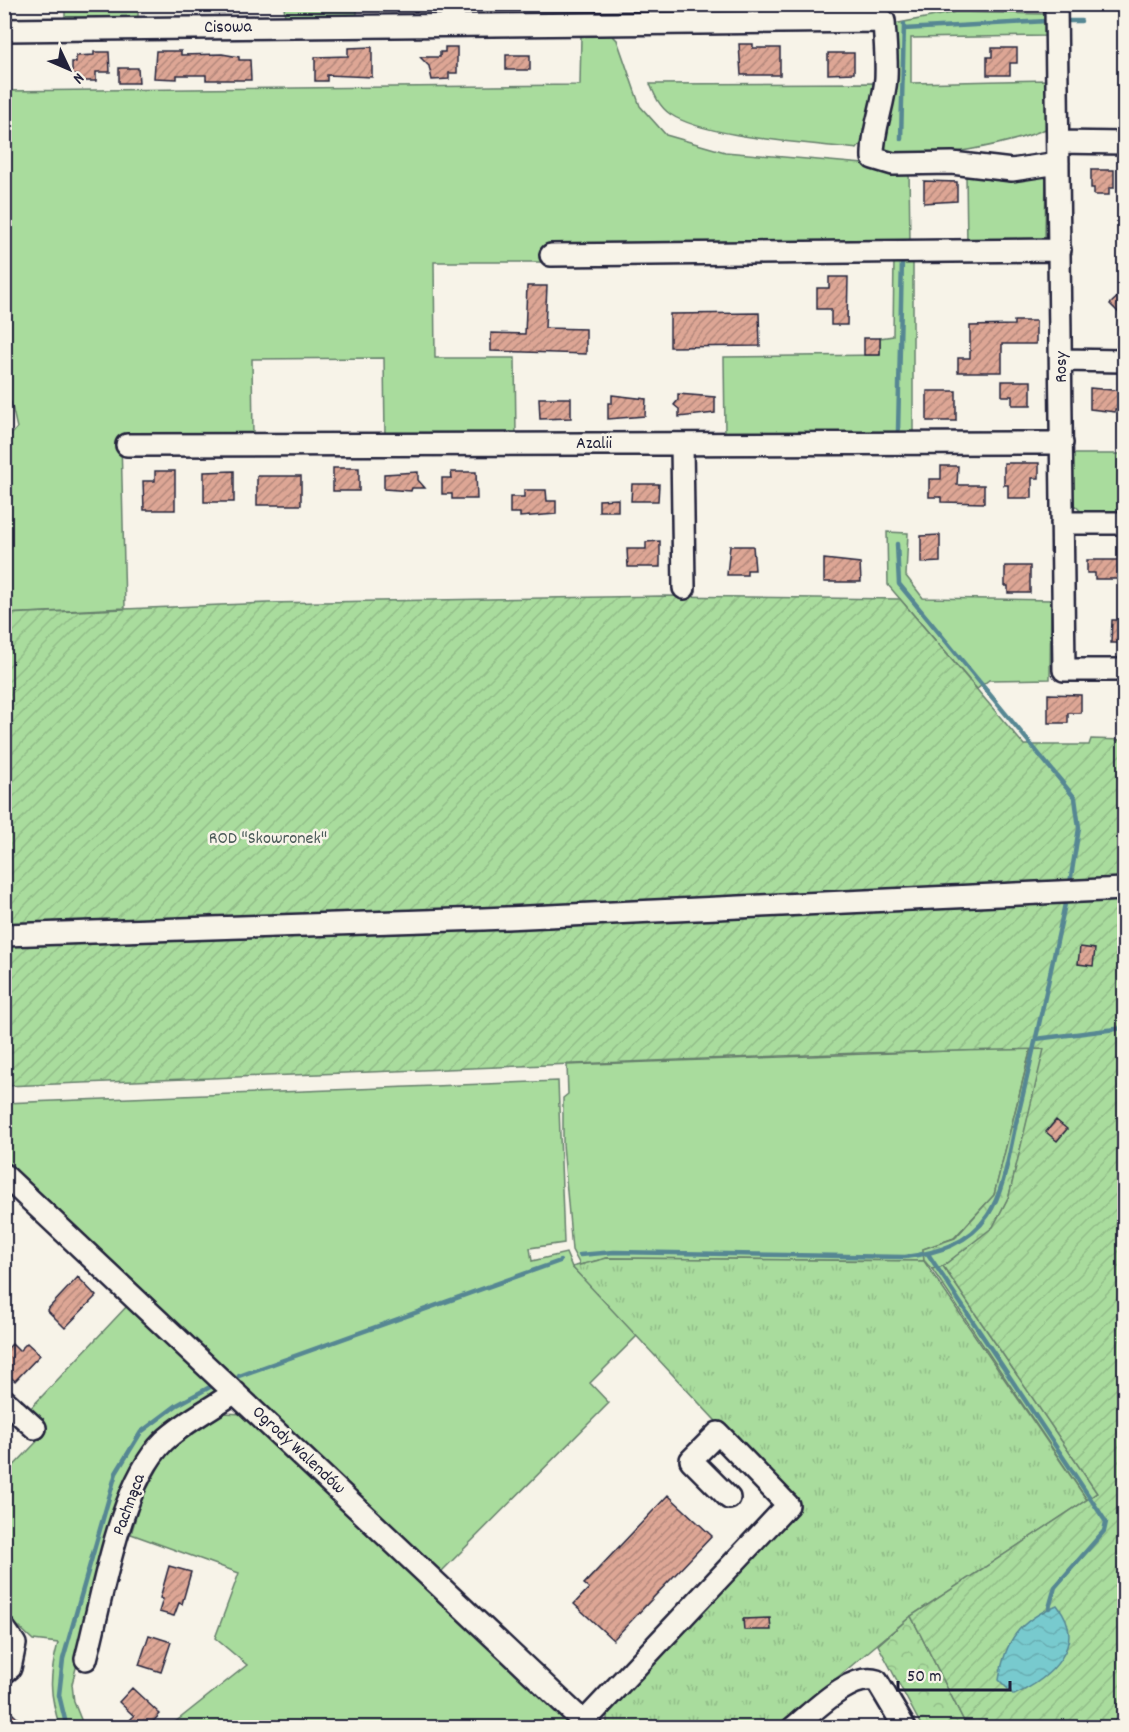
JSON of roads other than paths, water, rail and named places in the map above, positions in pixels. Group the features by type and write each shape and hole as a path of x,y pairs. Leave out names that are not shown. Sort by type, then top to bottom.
{"street":[{"name":"Rosy","path":"1056,4 1064,670 1125,670"},
{"name":"Cisowa","path":"4,30 884,21 886,77 882,109 872,140 873,158 893,164 960,163 1012,170 1058,164"},
{"path":"1058,142 1125,143"},
{"path":"551,255 1060,250"},
{"path":"1062,360 1125,361"},
{"name":"Azalii","path":"127,445 1062,443"},
{"path":"682,444 684,588"},
{"path":"1062,524 1125,523"},
{"path":"4,935 483,919 1125,889"},
{"name":"Ogrody Walendów","path":"4,1175 587,1725"},
{"name":"Pachnąca","path":"86,1659 119,1530 142,1469 164,1441 235,1392"},
{"path":"4,1400 35,1428"},
{"path":"587,1725 788,1505 718,1433 691,1460 729,1498"},
{"path":"4,1628 15,1644 7,1671"},
{"path":"793,1728 842,1688 863,1680 877,1681 905,1728"}],"water":[{"path":"1057,1605 1066,1619 1069,1633 1067,1646 1061,1659 1040,1680 1014,1695 999,1680 1010,1643 1024,1625"}],"waterway":[{"path":"904,29 1047,21"},
{"path":"1069,21 1081,21"},
{"path":"901,139 904,24"},
{"path":"898,431 902,260"},
{"path":"897,544 899,584 1075,798 1079,828 1070,883"},
{"path":"580,1255 614,1252 905,1257 940,1250 972,1233 994,1205 1006,1170 1065,904"},
{"path":"1036,1039 1124,1028"},
{"path":"928,1254 1106,1522 1104,1531 1055,1587 1049,1608"},
{"path":"239,1376 560,1261"},
{"path":"67,1728 59,1695 63,1659 116,1473 141,1432 177,1405 210,1387"}],"park label":[{"name":"ROD \"Skowronek\"","path":"268,839"}]}
